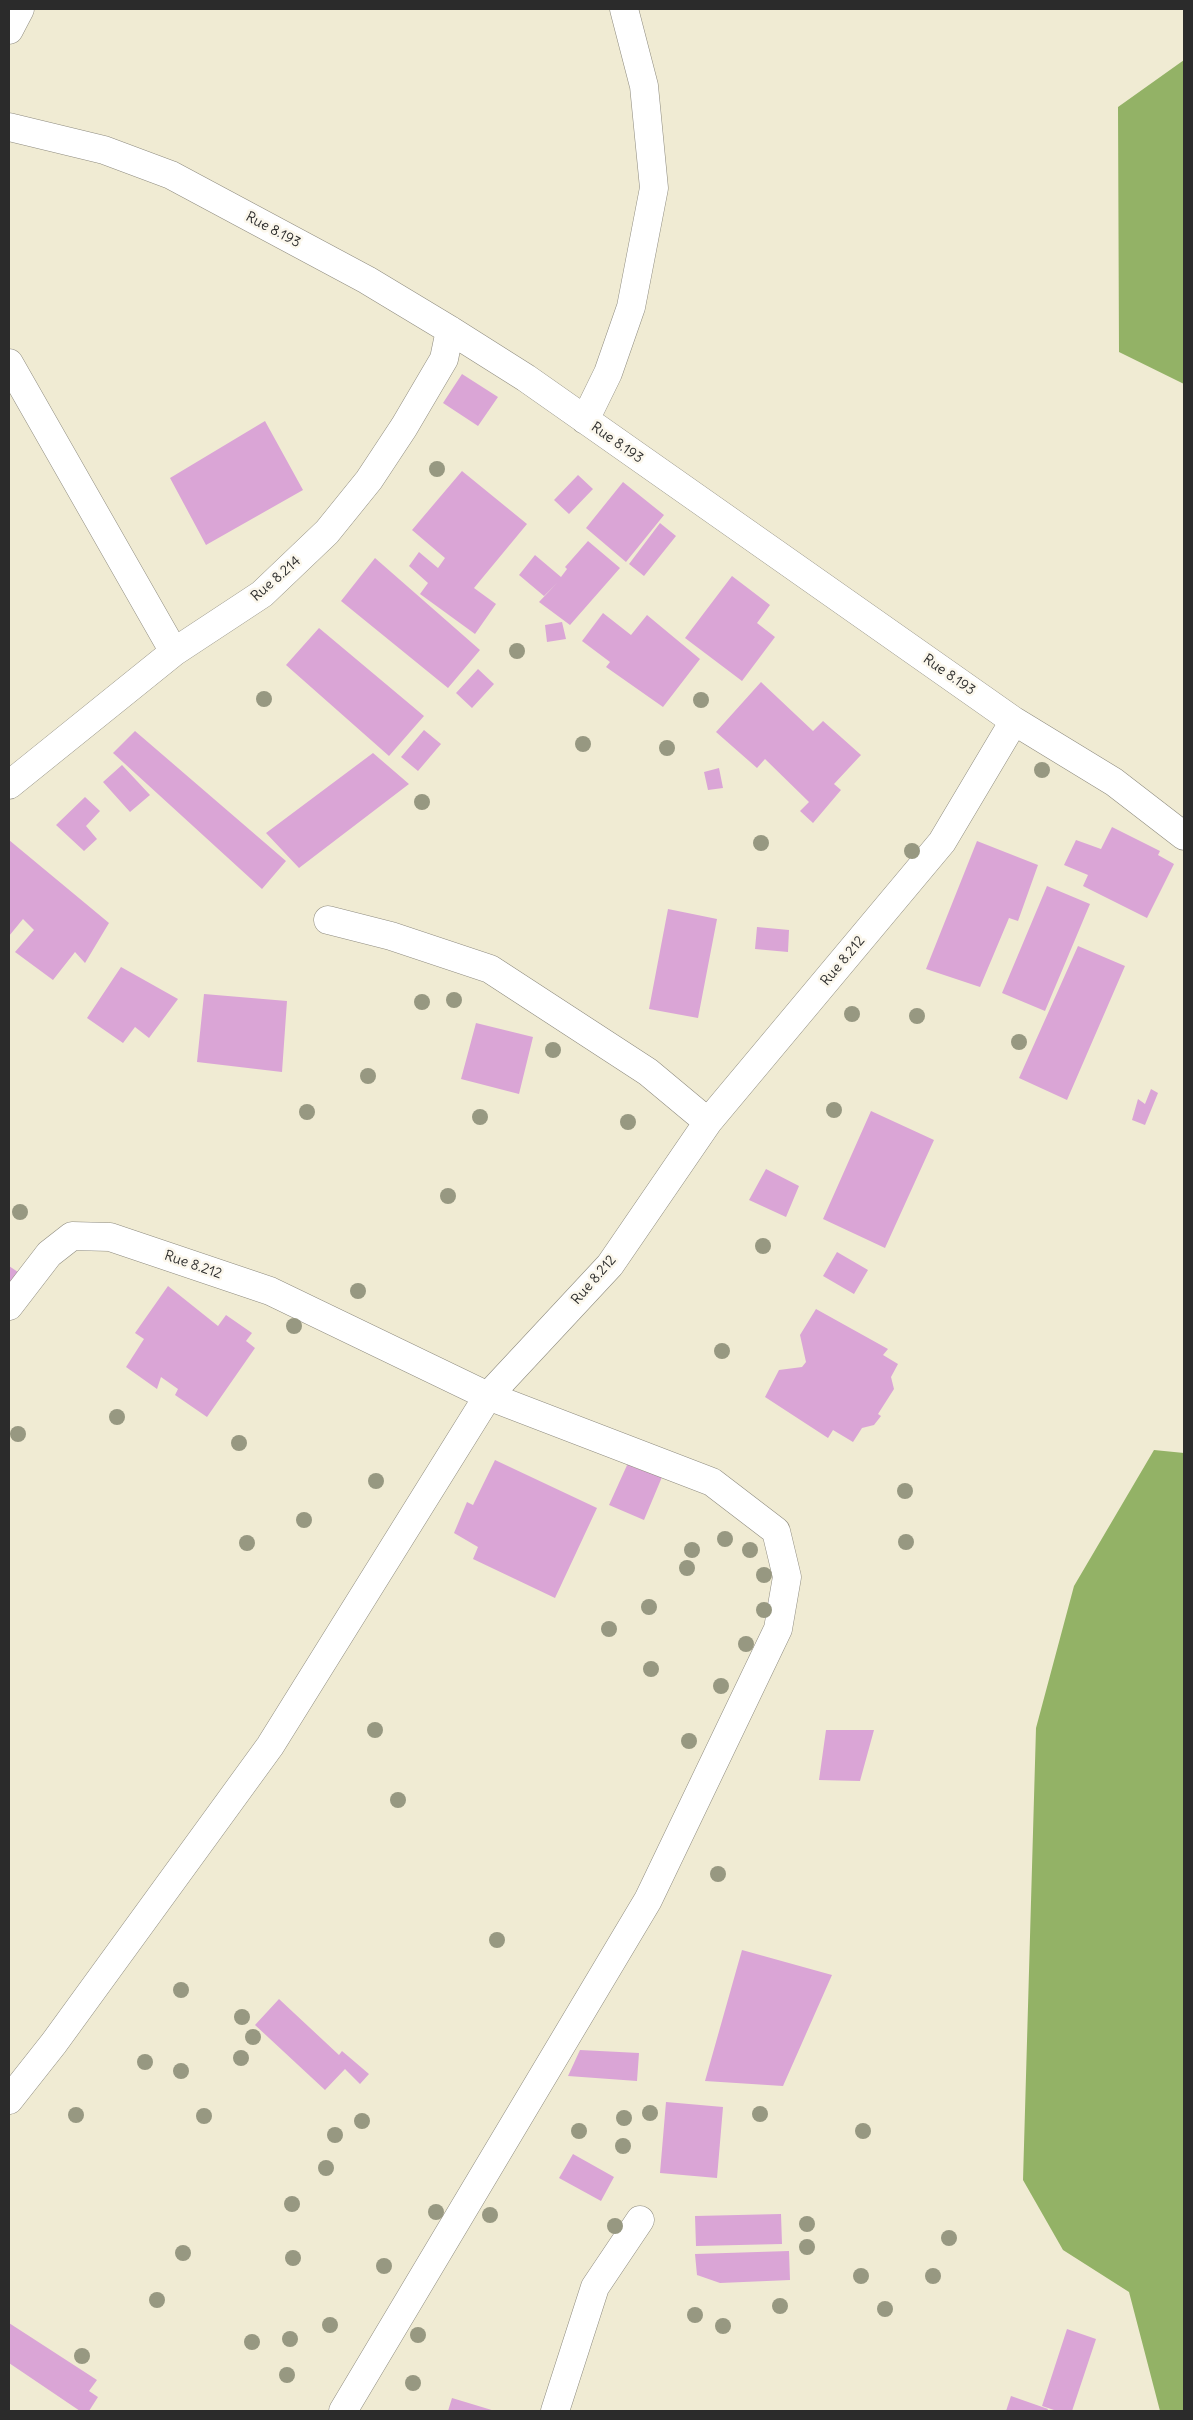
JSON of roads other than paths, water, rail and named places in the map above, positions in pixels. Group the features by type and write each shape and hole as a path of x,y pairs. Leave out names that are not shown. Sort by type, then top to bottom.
{"street":[{"path":"9,30 20,9"},
{"path":"585,420 608,373 631,308 654,188 644,86 624,9"},
{"name":"Rue 8.193","path":"9,127 104,150 171,175 367,280 450,330 526,378 1014,721 1114,782 1184,836"},
{"name":"Rue 8.214","path":"9,785 174,652 262,594 327,532 369,480 404,427 444,359 450,330"},
{"path":"9,363 174,652"},
{"name":"Rue 8.212","path":"9,1306 49,1254 72,1236 110,1237 270,1291 488,1396 610,1265 708,1122 942,842 1014,721"},
{"path":"328,920 391,936 490,969 648,1072 708,1122"},
{"path":"9,2100 54,2043 270,1746 488,1396 712,1482 776,1531 787,1577 778,1629 648,1900 343,2411"},
{"path":"555,2411 596,2287 640,2220"}]}
